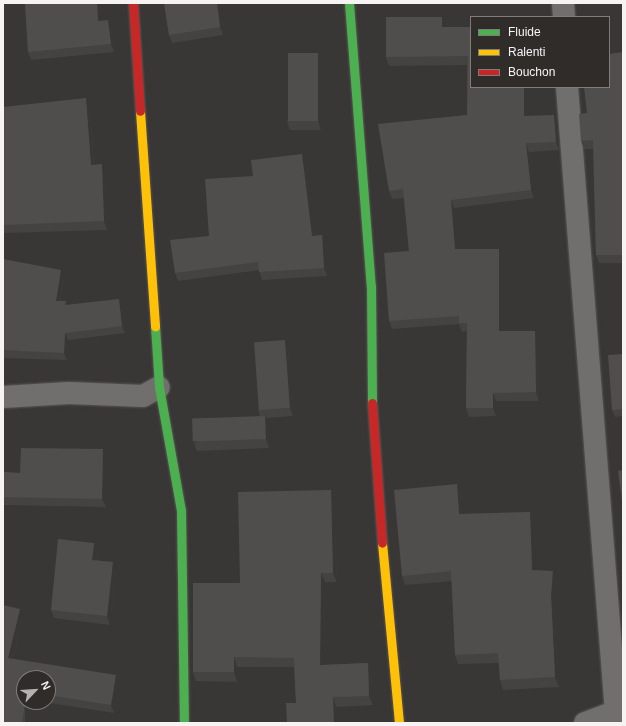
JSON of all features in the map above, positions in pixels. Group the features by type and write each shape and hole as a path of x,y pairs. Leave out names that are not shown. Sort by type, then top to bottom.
{"street":[{"path":"133,3 158,387 181,510 184,723"},
{"path":"349,3 371,286 374,444 399,723"},
{"path":"563,3 564,16"},
{"path":"567,88 620,710 585,723"},
{"path":"3,396 69,393 143,396 158,387"}],"building":[{"path":"25,3 97,3 98,21 108,20 111,44 28,52"},
{"path":"164,3 217,3 220,27 169,35"},
{"path":"386,17 442,17 442,27 470,27 470,88 524,88 524,116 554,115 556,142 526,143 531,190 451,200 455,249 499,249 499,331 535,331 536,392 493,393 493,408 466,408 467,323 459,323 459,316 389,321 384,253 409,251 403,189 389,191 378,124 467,115 468,56 386,57"},
{"path":"623,52 623,255 596,255 593,140 581,141 579,114 587,113 584,88 610,88 610,54"},
{"path":"288,53 318,53 318,121 288,121"},
{"path":"86,98 91,165 102,164 104,221 3,225 3,107"},
{"path":"302,154 312,236 322,235 324,268 259,272 258,262 175,273 170,240 209,236 205,179 253,176 251,160"},
{"path":"623,255 623,279 622,279"},
{"path":"3,259 61,270 56,301 66,301 65,305 119,299 122,326 65,333 64,353 3,350"},
{"path":"285,340 290,408 259,410 254,342"},
{"path":"623,354 623,409 612,410 608,355"},
{"path":"265,416 266,439 193,442 192,419"},
{"path":"21,448 103,449 102,499 3,497 3,472 20,473"},
{"path":"623,470 623,508 618,471"},
{"path":"457,484 459,514 530,512 532,570 553,571 551,595 555,677 500,680 498,653 455,655 451,571 402,576 394,490"},
{"path":"331,490 333,573 321,573 320,665 368,663 369,696 333,697 334,723 287,723 286,703 296,703 294,658 234,657 234,672 193,672 193,583 240,583 238,492"},
{"path":"58,539 94,543 92,560 113,562 107,616 51,610"},
{"path":"3,605 20,609 8,658 116,675 111,705 56,696 56,670 16,670 16,710 24,710 22,723 3,723"}],"traffic: fast":[{"path":"349,3 371,286 372,403"},
{"path":"155,326 159,387 181,510 184,723"}],"traffic: slow":[{"path":"140,111 155,326"},
{"path":"382,543 399,723"}],"traffic: jam":[{"path":"133,3 140,111"},
{"path":"372,403 382,543"}]}
